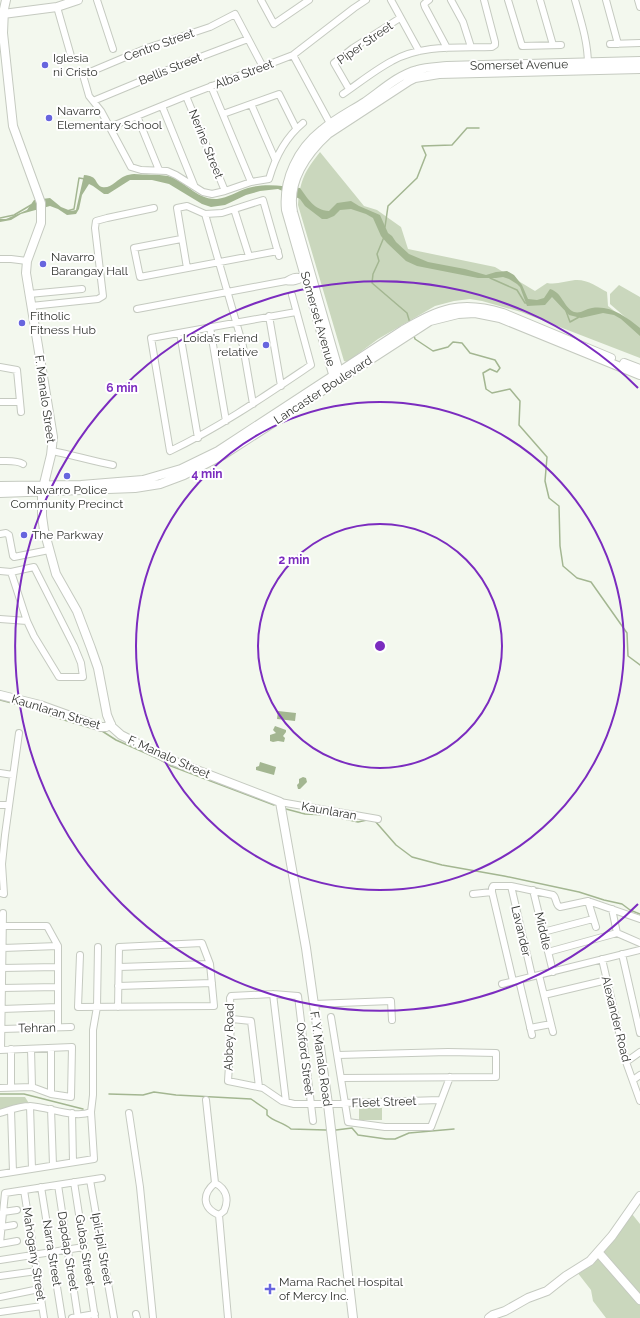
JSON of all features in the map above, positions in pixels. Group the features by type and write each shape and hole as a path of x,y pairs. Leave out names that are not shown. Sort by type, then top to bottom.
{"street":[{"name":"F. Manalo Street","path":"6,0 3,51 13,126 39,196 41,210 41,223 27,262 26,273 53,437 52,451 43,489 42,516 48,550 56,574 78,611 98,668 107,715 111,724 121,735 168,759 280,802"},
{"path":"4,14 57,7 78,0"},
{"path":"97,0 113,49"},
{"path":"261,0 274,24 309,0"},
{"name":"Alba Street","path":"110,127 293,55 366,0"},
{"path":"391,0 418,51"},
{"path":"429,0 424,4 425,7 447,48"},
{"path":"451,0 463,22 471,47"},
{"path":"343,94 392,60 418,51 447,48 492,47 495,45 496,42 484,0"},
{"path":"508,0 522,46 560,45"},
{"path":"540,0 553,45"},
{"path":"575,0 584,31 588,53 588,67"},
{"path":"606,0 618,44"},
{"path":"638,0 640,7"},
{"path":"57,7 71,56"},
{"name":"Centro Street","path":"93,101 87,91 83,75 147,48 210,27 235,14 248,39"},
{"name":"Piper Street","path":"349,89 334,64 353,48 400,18"},
{"path":"248,39 263,67"},
{"name":"Bellis Street","path":"93,101 181,64 248,39"},
{"path":"610,44 640,43"},
{"path":"293,55 332,127"},
{"name":"Somerset Avenue","path":"336,377 306,277 289,196 291,183 300,167 308,155 332,127 409,81 424,76 588,67 640,61"},
{"name":"Somerset Avenue","path":"588,67 640,69"},
{"path":"211,86 251,182"},
{"path":"223,114 278,94 296,128"},
{"name":"Nerine Street","path":"186,96 225,191"},
{"path":"93,101 110,127 131,167 141,170 167,171 176,174 208,194 217,194 251,182 269,179 275,159 296,128 303,123"},
{"path":"251,104 275,159"},
{"path":"162,106 194,185"},
{"path":"137,116 159,170"},
{"path":"181,239 134,248 140,277 187,268 249,256 279,254 263,200 222,213 205,214 187,206 177,208 187,268"},
{"path":"31,306 98,299 103,296 95,228 96,221 154,208"},
{"path":"234,209 249,256"},
{"path":"205,214 243,346 253,404"},
{"path":"0,259 11,259 27,262"},
{"path":"137,309 291,282 306,277"},
{"path":"29,294 82,289"},
{"path":"292,295 311,365 226,421 198,438 170,451 151,338 296,312"},
{"name":"Lancaster Boulevard","path":"0,493 143,480 181,469 218,451 410,330 427,316 458,307 490,309 527,322 640,369"},
{"name":"Lancaster Boulevard","path":"410,330 430,321 449,315 488,315 500,318 640,375"},
{"path":"269,316 281,386"},
{"path":"210,327 226,421"},
{"path":"180,333 198,438"},
{"path":"0,367 17,370 20,412"},
{"path":"0,402 20,402"},
{"path":"52,451 113,465"},
{"path":"0,461 14,461 23,464"},
{"name":"Lancaster Boulevard","path":"0,486 43,489"},
{"path":"0,534 6,533 9,535 14,557 48,550"},
{"path":"0,571 11,572 34,567 74,646 81,664 83,677 59,678 34,636 27,621 11,572"},
{"path":"0,619 27,621"},
{"name":"Kaunlaran Street","path":"0,695 40,705 101,727 106,727 111,724"},
{"path":"2,894 2,835 9,805 19,733"},
{"path":"0,773 13,774"},
{"name":"Kaunlaran","path":"280,802 378,819"},
{"name":"F. Y. Manalo Road","path":"280,802 306,948 314,1004 328,1104 353,1318"},
{"path":"0,804 9,805"},
{"path":"532,1035 492,892 493,886 511,886 554,896 558,906 588,901 640,919"},
{"name":"Lavander","path":"511,886 532,976"},
{"name":"Middle","path":"533,890 553,972"},
{"path":"473,894 492,892"},
{"path":"588,901 596,927"},
{"path":"612,909 617,933"},
{"path":"0,1088 32,1087 51,1094 71,1096 72,1047 1,1050 3,913"},
{"path":"543,932 593,919"},
{"path":"3,926 46,926 58,946 58,1027"},
{"path":"548,952 617,933 640,943"},
{"path":"80,955 78,1007 118,1007 214,1006 210,964 202,943 119,947 118,1007"},
{"path":"2,948 58,946"},
{"path":"0,1174 94,1159 91,1112 93,1095 94,1030 97,1007 98,947"},
{"path":"502,984 640,950"},
{"path":"622,954 640,1033"},
{"name":"Alexander Road","path":"602,959 626,1062 640,1101"},
{"path":"119,967 210,964"},
{"path":"2,968 58,967"},
{"path":"539,975 553,1032"},
{"path":"544,995 607,980"},
{"path":"118,986 212,983"},
{"path":"2,988 58,987"},
{"path":"232,1019 251,1021 259,1087 286,1102 273,994"},
{"name":"Abbey Road","path":"259,1087 228,1081 232,1019 230,998 233,996 273,994"},
{"name":"Oxford Street","path":"273,994 298,996 313,1121"},
{"path":"314,1004 391,1001 392,1020"},
{"path":"2,1009 58,1008"},
{"path":"331,1017 348,1122 383,1127 431,1127 450,1077"},
{"path":"530,1028 551,1024"},
{"name":"Tehran","path":"2,1028 71,1027"},
{"path":"51,1048 51,1094"},
{"path":"11,1049 11,1088"},
{"path":"31,1049 32,1087"},
{"path":"338,1055 448,1052 496,1054 496,1077 341,1078"},
{"path":"626,1062 640,1052"},
{"path":"633,1080 640,1075"},
{"path":"206,1100 215,1183"},
{"name":"Fleet Street","path":"286,1102 328,1104 440,1100"},
{"path":"0,1113 18,1107 30,1106 72,1113 86,1114 91,1112"},
{"path":"30,1106 32,1168"},
{"path":"51,1109 52,1165"},
{"path":"11,1110 13,1172"},
{"path":"72,1113 73,1162"},
{"path":"129,1113 140,1187 153,1318"},
{"path":"17,1241 0,1243 5,1192 102,1178"},
{"name":"Ipil-Ipil Street","path":"90,1180 114,1318"},
{"name":"Gubas Street","path":"74,1182 95,1316"},
{"path":"215,1183 223,1188 227,1199 224,1212 218,1216"},
{"path":"215,1183 209,1188 205,1200 208,1209 218,1216"},
{"name":"Dapdap Street","path":"58,1185 76,1318"},
{"name":"Narra Street","path":"41,1187 62,1318"},
{"name":"Mahogany Street","path":"24,1190 44,1318"},
{"path":"489,1318 528,1298 547,1291 566,1276 590,1261 612,1236 640,1196"},
{"path":"3,1212 17,1210"},
{"path":"218,1216 228,1318"},
{"path":"2,1227 14,1225"},
{"path":"0,1260 84,1247"},
{"path":"598,1252 640,1300"},
{"path":"0,1276 37,1272"},
{"path":"0,1297 39,1289"},
{"path":"0,1312 42,1306"},
{"path":"76,1318 95,1316"}],"shaded area":[{"path":"320,152 364,206 377,210 401,227 408,249 495,267 535,291 547,283 554,284 571,280 579,280 592,284 607,292 608,306 640,331 640,358 521,312 470,299 435,306 378,339 347,362 344,361 298,205 300,189 304,176"},
{"path":"134,174 168,176 174,178 203,197 210,199 229,196 255,186 274,185 300,188 319,209 329,211 337,203 351,201 380,215 388,233 409,254 428,262 465,269 486,275 507,271 514,275 522,285 528,299 537,300 544,298 550,289 558,294 567,307 574,312 606,308 618,313 640,328 640,336 621,319 614,315 603,313 581,318 569,315 552,297 545,305 527,306 520,287 509,279 503,277 478,278 417,266 406,261 387,243 381,236 373,218 366,214 351,209 340,210 334,216 327,219 322,219 305,206 300,199 278,189 260,191 246,195 225,205 211,207 202,204 169,184 152,180 130,180 108,194 104,194 89,184 82,195 79,209 76,214 67,215 50,206 21,214 11,220 0,222 0,219 6,219 27,210 34,200 50,198 61,207 71,211 76,210 84,175 94,178 102,187 108,187 122,177"},
{"path":"619,285 640,297 640,330 610,304 610,294"},
{"path":"278,711 296,713 295,721 277,719"},
{"path":"275,726 286,730 283,736 285,738 284,742 270,741 270,735 276,733 273,730"},
{"path":"260,762 276,767 274,775 256,770 256,767 259,766"},
{"path":"303,777 306,778 307,782 300,789 298,789 297,785 299,783 299,779"},
{"path":"0,1097 25,1097 30,1105 0,1111"},
{"path":"359,1107 382,1108 382,1120 359,1120"},
{"path":"632,1214 640,1224 640,1318 606,1318 593,1301 591,1290 577,1272"}],"waterway":[{"path":"385,227 388,206 417,178 426,155 422,146 452,145 467,128 479,128"},
{"path":"67,211 74,209 79,178 85,179"},
{"path":"0,218 14,215 31,205"},
{"path":"384,237 377,254 379,261 373,274 372,283 407,313 410,323"},
{"path":"490,278 517,290 525,303 527,303"},
{"path":"566,311 570,322 579,317"},
{"path":"414,336 415,339 433,351 448,347 453,342 462,343 470,353 495,360 500,368 497,372 490,369 483,373 486,389 492,393 510,389 520,401 519,425 547,457 545,481 549,498 559,506 560,546 563,566 577,578 591,582 627,633 628,656 640,665"},
{"path":"0,700 43,711 51,716 94,729"},
{"path":"102,731 116,740 171,766 274,805"},
{"path":"286,809 305,814 327,815 358,822 367,820"},
{"path":"375,821 396,845 412,857 442,865 579,892 622,904 630,910 640,914"},
{"path":"109,1094 143,1095 154,1092 176,1095 251,1099 267,1110 267,1115 291,1129 326,1130"},
{"path":"0,1094 24,1094 83,1109"},
{"path":"336,1130 352,1128 358,1135 395,1139 409,1133 454,1129"}],"place":[{"name":"Iglesia ni Cristo","path":"45,65"},
{"name":"Navarro Elementary School","path":"49,118"},
{"name":"Navarro Barangay Hall","path":"43,264"},
{"name":"Fitholic Fitness Hub","path":"22,323"},
{"name":"Loida’s Friend relative","path":"266,345"},
{"name":"Navarro Police Community Precinct","path":"67,476"},
{"name":"The Parkway","path":"24,535"},
{"name":"Mama Rachel Hospital of Mercy Inc.","path":"270,1289"}]}
